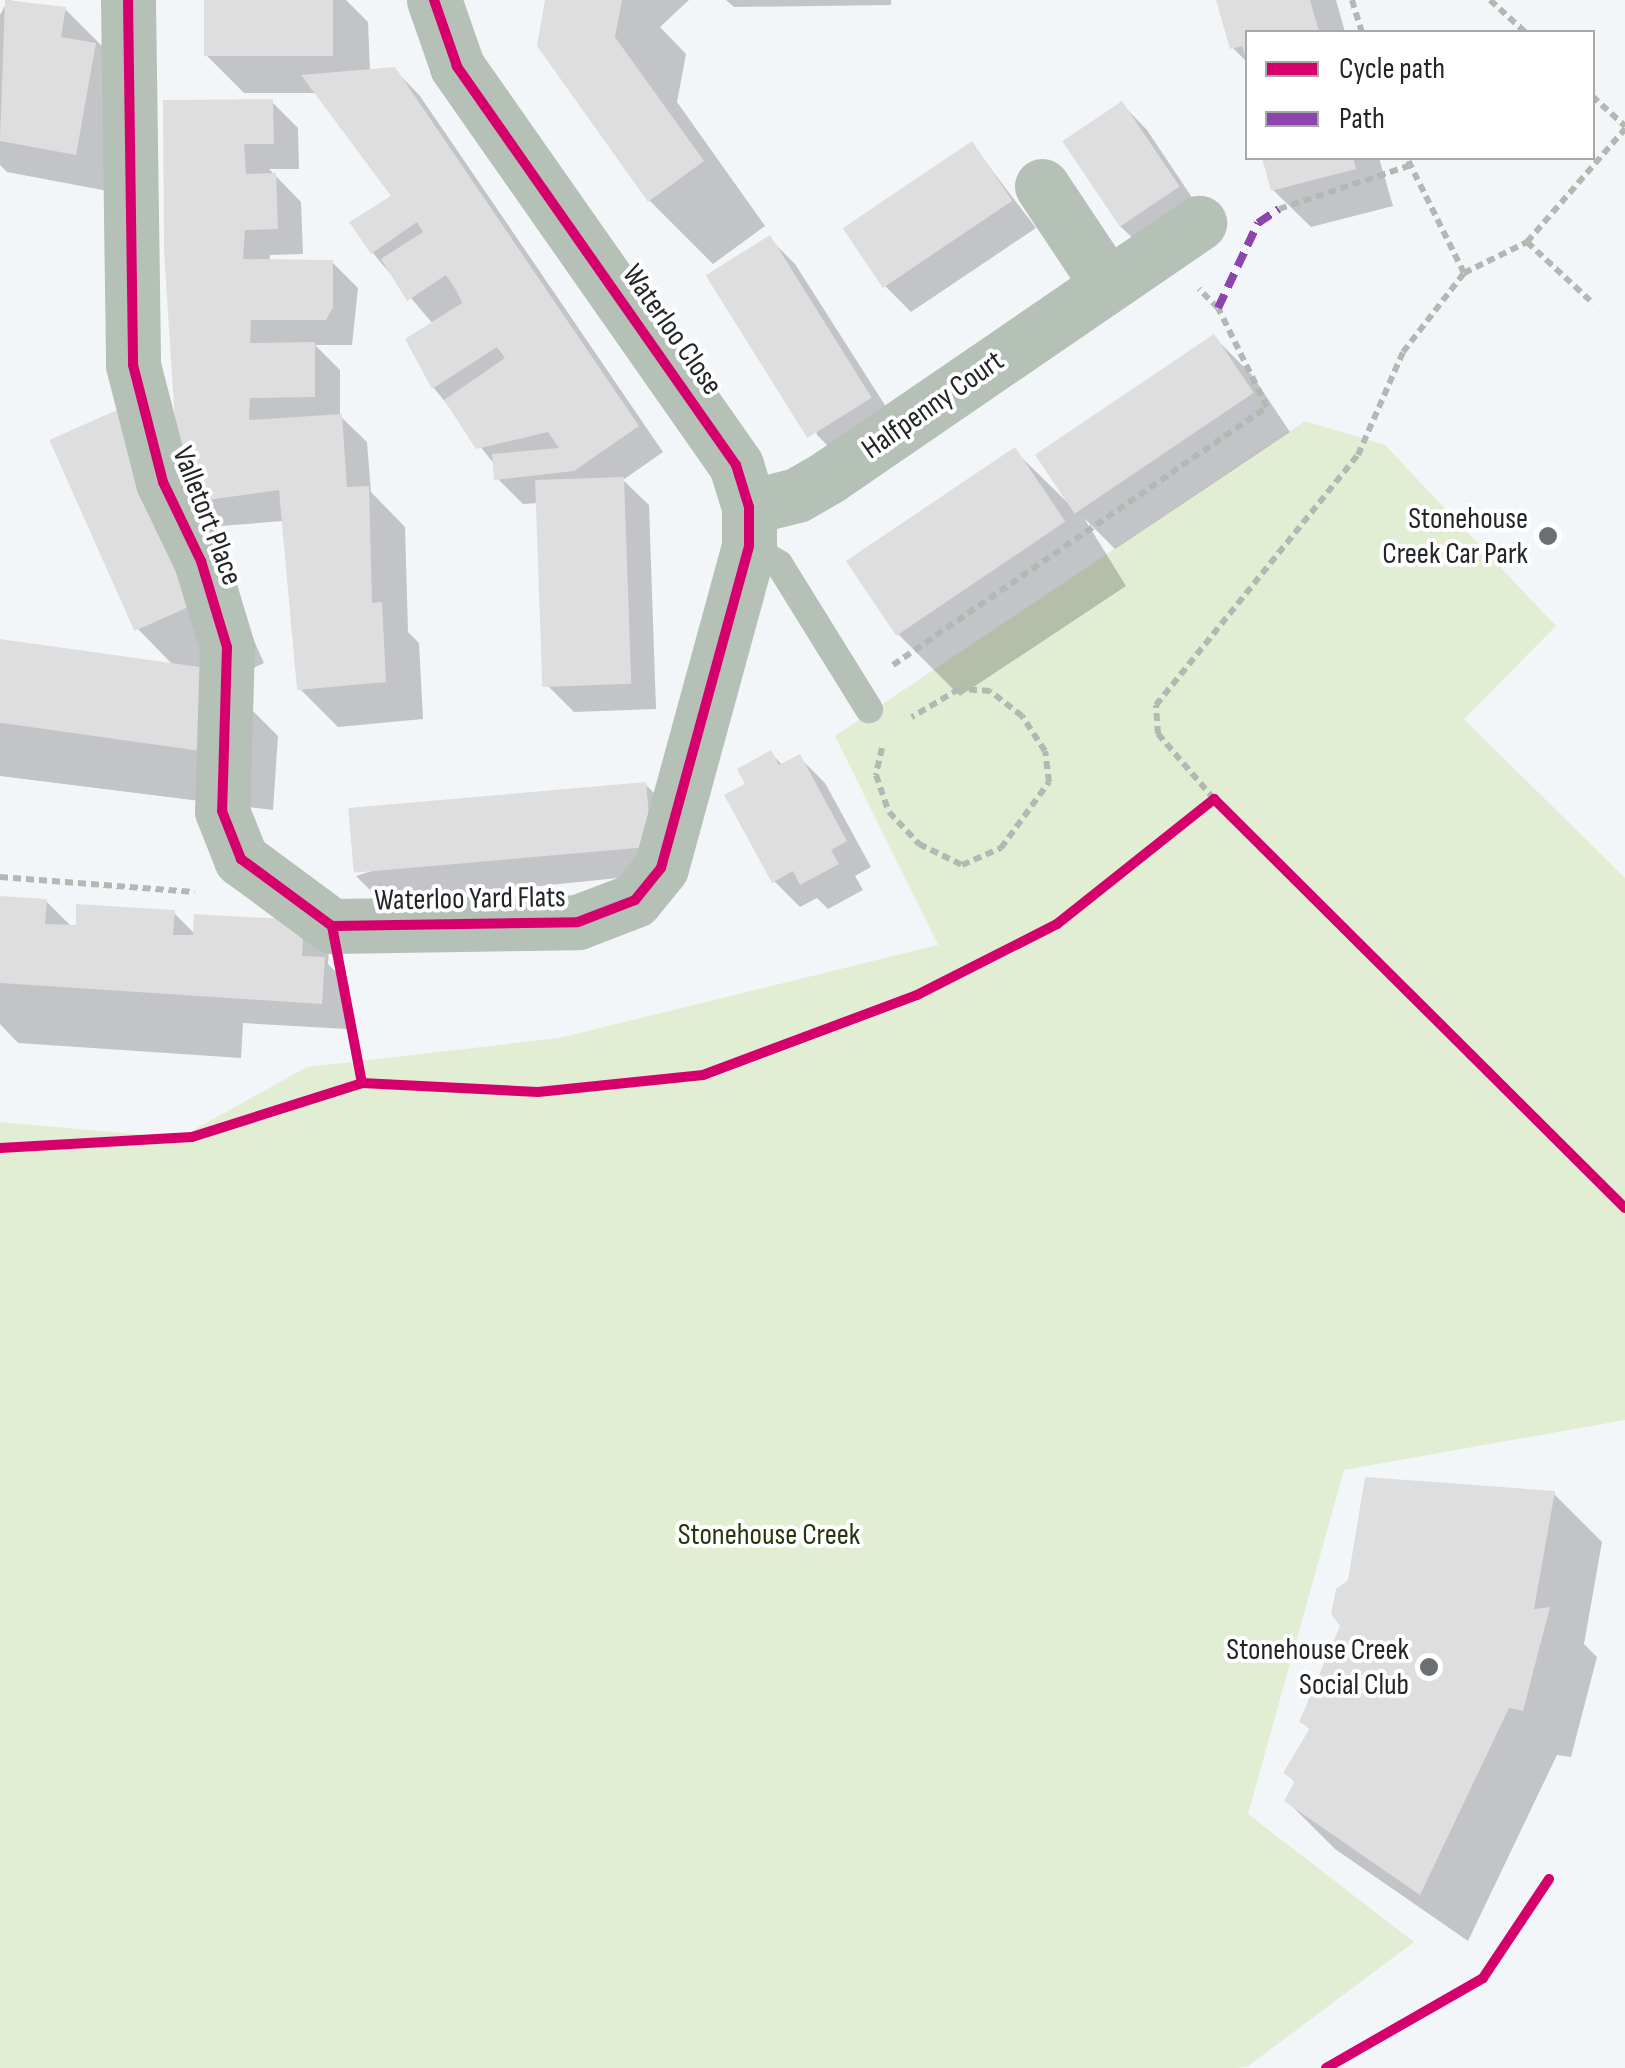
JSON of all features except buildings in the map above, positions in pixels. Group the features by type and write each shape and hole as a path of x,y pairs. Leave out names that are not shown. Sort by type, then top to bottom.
{"street":[{"name":"Valletort Place","path":"128,0 133,365 163,482 201,561 226,647 222,812"},
{"name":"Waterloo Close","path":"434,0 457,66 736,465 749,526"},
{"path":"1042,186 1108,284"},
{"name":"Halfpenny Court","path":"749,526 828,477 1178,236"},
{"name":"Waterloo Yard Flats","path":"222,812 241,859 332,926 578,922 635,900 661,868 749,526"}],"lane":[{"path":"749,526 780,564 863,699"}],"path":[{"path":"1352,0 1361,30"},
{"path":"1490,0 1523,30"},
{"path":"1228,812 1158,734 1156,704 1358,456 1403,352 1464,273 1527,242 1625,127 1595,99"},
{"path":"1279,210 1409,161 1464,273"},
{"path":"882,746 863,699 1267,407 1178,236"},
{"path":"1527,242 1594,304"},
{"path":"890,736 882,746 876,775 890,812 919,844 962,864 1000,848 1048,782 1045,751 1022,716 990,691 959,688 897,725"},
{"path":"1200,810 1214,798"},
{"path":"0,878 197,892"}],"green space":[{"name":"Stonehouse Creek","path":"1305,421 1385,445 1556,626 1464,719 1625,878 1625,1420 1344,1470 1248,1814 1414,1942 1247,2067 1236,2068 0,2068 0,1122 179,1138 307,1067 559,1038 938,945 835,736"}],"marked path":[{"path":"1218,308 1258,223 1279,209"}],"cycle path":[{"path":"128,0 133,365 163,482 201,561 227,647 222,811 241,859 332,926 578,922 635,900 661,868 749,546 749,507 736,465 457,66 434,0"},
{"path":"0,1148 192,1137 362,1083 538,1092 703,1075 917,995 1057,924 1214,799 1625,1208"},
{"path":"332,926 362,1083"},
{"path":"1326,2068 1483,1978 1549,1879"}],"place":[{"name":"Stonehouse Creek Car Park","path":"1548,536"},
{"name":"Stonehouse Creek Social Club","path":"1429,1667"}]}
